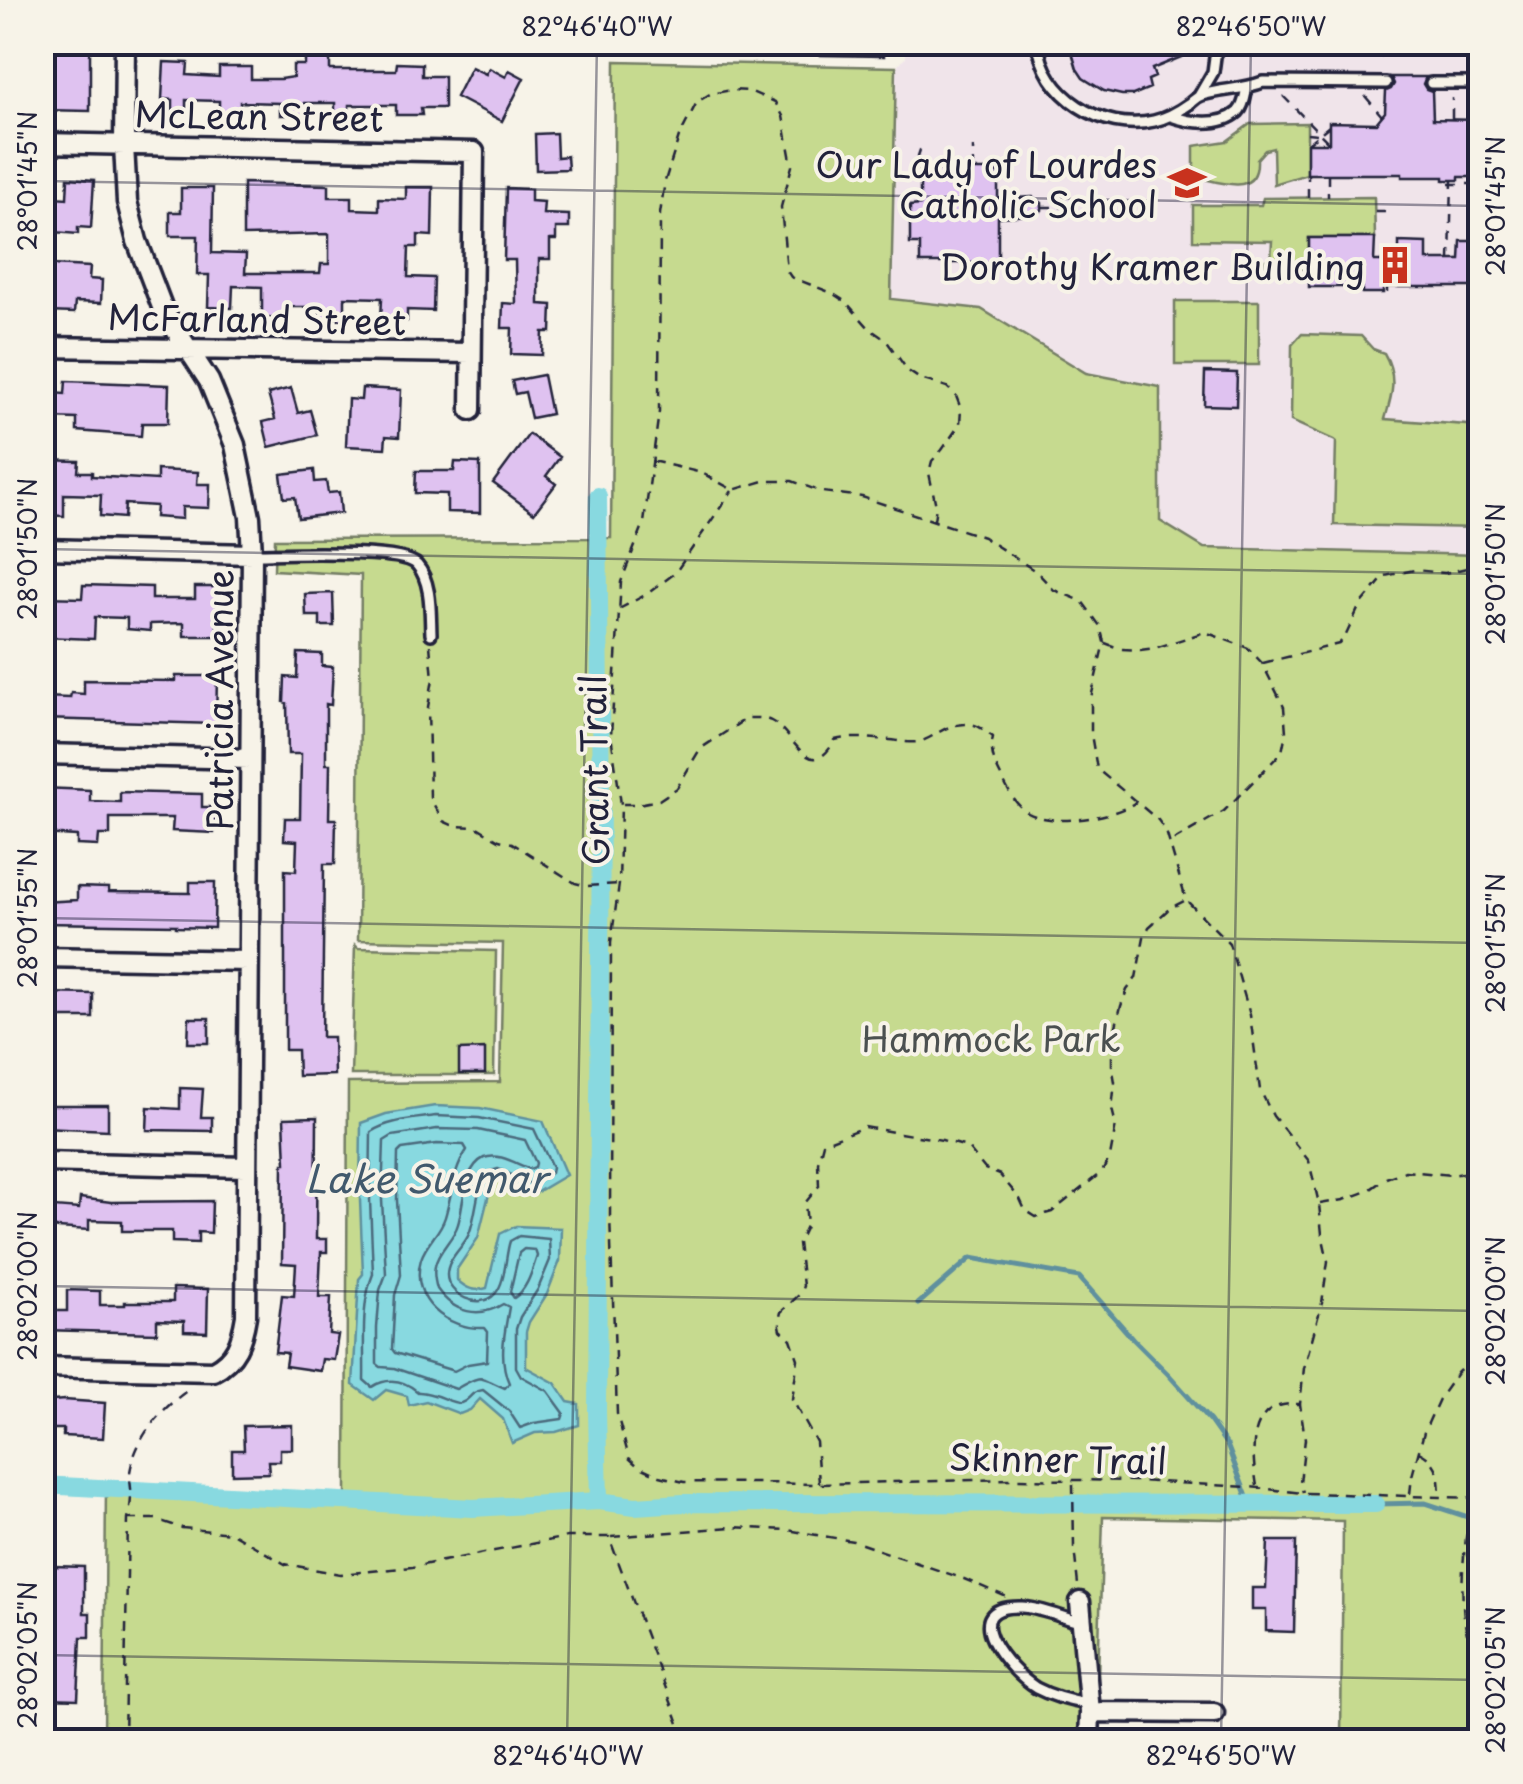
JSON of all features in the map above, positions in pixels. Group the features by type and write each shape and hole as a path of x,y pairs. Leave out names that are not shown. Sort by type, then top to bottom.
{"street":[{"name":"Patricia Avenue","path":"42,1367 213,1371 236,1352 246,1316 250,518 235,445 209,381 164,312 137,242 127,202 125,42"},
{"name":"McLean Street","path":"42,143 474,152 470,352"},
{"name":"McFarland Street","path":"42,347 470,352"},
{"path":"470,352 472,410"},
{"path":"42,549 252,554"},
{"path":"42,754 250,758"},
{"path":"42,957 248,961"},
{"path":"42,1162 246,1166"},
{"path":"1080,1602 1090,1708 1089,1742"},
{"path":"1090,1708 1214,1714"}],"lane":[{"path":"1038,42 1046,73 1064,95 1095,117 1128,124 1171,116 1199,96 1213,72 1217,42"},
{"path":"1199,96 1263,82 1386,83"},
{"path":"1432,83 1480,83"},
{"path":"1171,116 1188,122 1226,118 1238,112 1247,88"},
{"path":"252,554 376,554 406,558 417,565 428,590 431,634"},
{"path":"1082,1624 1026,1607 1002,1609 988,1622 988,1635 1015,1672 1035,1687 1090,1708"}],"path":[{"path":"1380,42 1380,58"},
{"name":"Grant Trail","path":"638,1466 628,1458 617,1414 610,1214 611,942 621,804 611,736 621,582 644,523 659,412 660,214 679,137 697,102 710,94 749,91 775,102 783,116 792,166 781,207 791,277 846,302 870,329 886,340 908,371 947,387 956,396 961,408 960,424 932,461 929,472 936,506 934,520"},
{"path":"1284,96 1328,143"},
{"path":"1365,96 1382,116"},
{"path":"1452,96 1452,119"},
{"path":"1308,143 1329,126"},
{"path":"1307,133 1320,134"},
{"path":"916,159 927,146"},
{"path":"973,147 973,170"},
{"path":"1308,174 1308,198"},
{"path":"1328,174 1328,198"},
{"path":"1450,260 1451,183 1480,184"},
{"path":"1042,207 1070,207"},
{"path":"1375,212 1390,212"},
{"path":"1387,269 1387,293"},
{"path":"652,460 702,473 732,490"},
{"path":"619,608 675,573 732,490 764,481 792,481 822,492 862,497 983,537 1037,572 1054,590 1082,601 1100,626 1104,642 1091,698 1097,770 1158,820 1170,842 1186,900 1229,943 1250,1014 1260,1090 1273,1116 1309,1161 1320,1204 1328,1261 1300,1404 1305,1439 1300,1482 1303,1493"},
{"path":"1262,663 1339,644 1359,606 1384,576 1415,570 1444,573 1480,565"},
{"path":"1104,642 1121,649 1140,650 1205,632 1248,648 1262,663 1284,707 1286,732 1282,752 1224,811 1170,842"},
{"path":"431,634 430,798 436,812 454,826 477,827 512,843 574,883 617,884"},
{"path":"621,804 659,800 677,788 700,750 747,718 771,721 807,757 817,759 841,738 922,741 942,728 967,723 980,726 993,737 990,749 997,770 1014,800 1030,814 1053,819 1096,818 1125,810 1136,802"},
{"path":"819,1484 816,1442 792,1399 798,1359 779,1321 781,1312 804,1286 798,1243 807,1224 805,1203 819,1186 818,1162 823,1143 864,1128 967,1147 985,1168 1000,1175 1025,1210 1036,1218 1052,1212 1102,1172 1110,1157 1116,1125 1112,1110 1112,1042 1121,1006 1136,978 1149,926 1186,900"},
{"path":"1320,1204 1368,1191 1405,1170 1452,1175 1480,1170"},
{"path":"1410,1496 1418,1452 1439,1398 1480,1343 1480,1315"},
{"path":"124,1742 128,1520 132,1494 129,1476 152,1422 186,1391"},
{"path":"1258,1488 1252,1446 1258,1427 1268,1411 1300,1404"},
{"path":"1418,1452 1431,1459 1436,1468 1440,1497"},
{"name":"Skinner Trail","path":"638,1466 684,1482 1138,1481 1303,1493 1480,1498"},
{"path":"1073,1482 1080,1602"},
{"path":"1473,1498 1464,1545 1463,1594 1466,1627 1480,1664"},
{"path":"128,1520 154,1519 182,1528 232,1533 285,1564 340,1574 412,1568 567,1537 657,1535 731,1526 787,1530 853,1541 964,1578 1026,1607"},
{"path":"609,1537 686,1742"},
{"path":"1480,1690 1474,1702 1480,1716"},
{"path":"42,1726 125,1729"}],"shaded area":[{"name":"Our Lady of Lourdes Catholic School","path":"906,43 1480,43 1480,555 1204,548 1160,521 1160,387 1086,373 981,309 890,299 896,67 906,57"}],"green space":[{"name":"Hammock Park","path":"615,61 896,67 891,299 981,309 1086,373 1160,387 1160,521 1204,548 1480,555 1480,1741 1341,1741 1343,1521 1103,1517 1096,1741 104,1742 106,1485 346,1495 348,1083 500,1082 503,943 358,940 361,575 274,570 275,539 611,538"},
{"path":"1307,123 1307,174 1274,184 1273,148 1257,159 1256,172 1244,184 1194,177 1194,146 1227,141 1250,124"},
{"path":"1374,197 1375,238 1309,238 1309,269 1266,268 1272,241 1193,240 1193,205 1261,205 1263,198"},
{"path":"1175,301 1259,301 1259,365 1175,365"},
{"path":"1302,334 1361,336 1373,349 1384,353 1392,378 1385,419 1480,426 1480,528 1334,525 1336,441 1291,421 1292,345"},
{"path":"355,945 496,951 494,1075 351,1075"}],"water":[{"name":"Lake Suemar","path":"435,1106 480,1108 543,1121 566,1175 532,1195 493,1178 478,1238 457,1269 457,1280 471,1289 487,1288 500,1234 516,1226 561,1228 560,1261 526,1332 526,1367 555,1383 568,1402 579,1404 579,1425 535,1433 512,1443 503,1419 480,1399 460,1414 426,1401 409,1405 407,1396 386,1390 374,1400 353,1385 359,1279 363,1274 361,1123 386,1114"}],"building":[{"path":"822,42 884,42 884,56 821,55"},
{"path":"1076,42 1209,42 1208,46 1152,69 1155,77 1148,80 1150,88 1122,95 1104,91 1083,78 1072,52 1079,49"},
{"path":"52,50 90,50 90,111 42,110 42,62 52,62"},
{"path":"305,52 330,52 330,70 396,70 397,63 422,64 422,76 444,76 444,108 421,108 422,115 396,115 396,105 349,105 349,117 335,117 335,103 305,103 305,115 280,115 280,103 240,102 240,114 219,114 219,101 186,100 186,113 173,112 173,100 162,99 164,62 188,63 187,75 219,77 219,67 251,67 251,79 280,79 293,77 293,65 305,65"},
{"path":"471,67 486,74 489,68 506,77 509,70 524,78 502,121 456,97"},
{"path":"1391,77 1426,77 1423,84 1432,91 1433,119 1480,120 1480,177 1444,180 1402,174 1307,174 1307,143 1329,143 1329,122 1376,123 1385,112 1386,91 1394,84"},
{"path":"556,133 557,157 567,156 568,169 536,170 535,134"},
{"path":"920,170 998,170 998,199 1033,197 1042,203 1042,210 1034,215 998,217 998,263 920,263 920,244 910,244 910,206 920,205"},
{"path":"68,178 94,180 91,228 78,227 78,234 42,231 42,196 67,198"},
{"path":"243,183 329,185 329,197 352,197 352,209 379,210 379,198 406,199 406,187 433,187 432,236 418,235 418,247 409,247 408,277 434,278 433,311 407,310 407,321 381,320 382,298 345,297 345,320 320,319 320,307 287,307 287,319 262,318 262,287 233,286 232,308 208,307 209,275 197,275 198,236 170,236 170,212 181,212 181,188 213,188 212,253 246,254 245,273 320,273 321,264 329,264 329,234 243,236"},
{"path":"506,188 531,189 531,201 544,202 543,214 569,215 569,228 556,228 556,240 550,240 550,259 539,259 539,304 552,305 551,332 543,332 542,355 511,354 512,328 502,328 503,303 516,304 515,260 504,260"},
{"name":"Dorothy Kramer Building","path":"1309,238 1375,238 1374,261 1399,261 1399,242 1427,243 1427,260 1460,260 1461,241 1480,241 1480,287 1383,287 1383,293 1362,293 1362,287 1309,287"},
{"path":"51,265 90,267 89,279 102,280 101,303 75,302 74,313 48,312"},
{"path":"1205,372 1237,373 1236,406 1204,405"},
{"path":"543,375 551,414 531,418 525,392 515,394 512,381"},
{"path":"66,381 169,385 168,423 142,423 141,436 77,431 77,419 52,418 53,393 65,394"},
{"path":"291,388 298,413 310,410 317,435 269,447 263,422 275,419 268,394"},
{"path":"362,388 401,390 399,437 386,436 385,448 346,446 348,399 361,400"},
{"path":"529,434 560,457 546,476 556,484 534,513 493,483"},
{"path":"42,460 79,461 78,472 92,472 92,476 157,480 157,470 198,472 197,484 210,484 209,508 182,507 182,519 155,517 156,506 125,504 124,518 100,516 101,495 64,494 64,516 42,515"},
{"path":"455,462 480,463 480,513 447,512 447,494 415,493 416,471 454,471"},
{"path":"314,470 315,482 326,481 328,493 339,492 341,513 298,518 295,497 284,498 281,474"},
{"path":"83,585 152,587 152,599 195,599 195,587 217,587 217,636 184,636 184,623 150,624 150,631 127,629 127,618 95,617 94,639 42,637 43,597 82,598"},
{"path":"333,593 334,626 320,626 320,616 306,616 305,594"},
{"path":"298,653 322,654 322,666 333,667 331,705 326,704 326,764 330,764 329,819 336,819 335,864 324,864 322,1037 333,1037 334,1075 298,1076 297,1050 285,1050 285,870 296,871 297,841 284,840 285,818 300,818 301,754 288,754 284,702 285,677 297,678"},
{"path":"176,676 217,676 216,724 42,719 42,697 84,694 84,680 176,681"},
{"path":"42,788 90,790 90,801 120,802 120,792 202,794 202,807 216,807 214,833 172,831 173,818 110,818 110,835 99,835 98,846 77,845 77,836 42,834"},
{"path":"190,882 215,882 214,928 42,923 42,902 77,900 77,887 109,888 109,892 190,893"},
{"path":"42,993 93,994 93,1018 57,1018 57,1026 42,1025"},
{"path":"189,1018 209,1018 209,1043 188,1043"},
{"path":"485,1049 485,1074 459,1074 459,1050"},
{"path":"180,1088 203,1089 201,1117 212,1117 212,1131 147,1130 148,1107 180,1109"},
{"path":"42,1105 108,1105 108,1130 42,1127"},
{"path":"317,1117 316,1239 327,1239 327,1252 321,1252 319,1297 331,1297 329,1334 338,1335 334,1360 322,1359 320,1371 285,1366 287,1353 275,1352 282,1295 294,1296 296,1264 282,1263 284,1118"},
{"path":"80,1198 111,1202 212,1201 211,1233 198,1232 198,1243 172,1242 172,1231 122,1231 122,1221 89,1220 89,1230 42,1227 42,1206 79,1209"},
{"path":"173,1288 208,1289 207,1332 184,1331 184,1321 157,1320 157,1333 42,1330 42,1311 67,1311 67,1290 100,1291 100,1305 125,1305 173,1302"},
{"path":"42,1402 105,1403 103,1438 63,1436 63,1429 42,1429"},
{"path":"292,1425 292,1449 280,1449 280,1461 268,1461 269,1473 232,1474 232,1450 244,1450 243,1426"},
{"path":"1268,1541 1296,1541 1294,1632 1266,1631 1266,1610 1252,1610 1252,1588 1266,1588"},
{"path":"53,1566 84,1567 84,1613 90,1613 90,1637 81,1637 78,1699 45,1698 42,1625 52,1625"}],"waterway":[{"path":"598,496 599,1501"},
{"path":"918,1304 971,1258 1079,1277 1210,1421 1227,1445 1249,1502"},
{"path":"42,1485 473,1508 599,1501 635,1506 1376,1504"},
{"path":"1376,1504 1425,1503 1480,1521"}],"place":[{"name":"Our Lady of Lourdes Catholic School","path":"1187,183"},
{"name":"Dorothy Kramer Building","path":"1395,265"}]}
